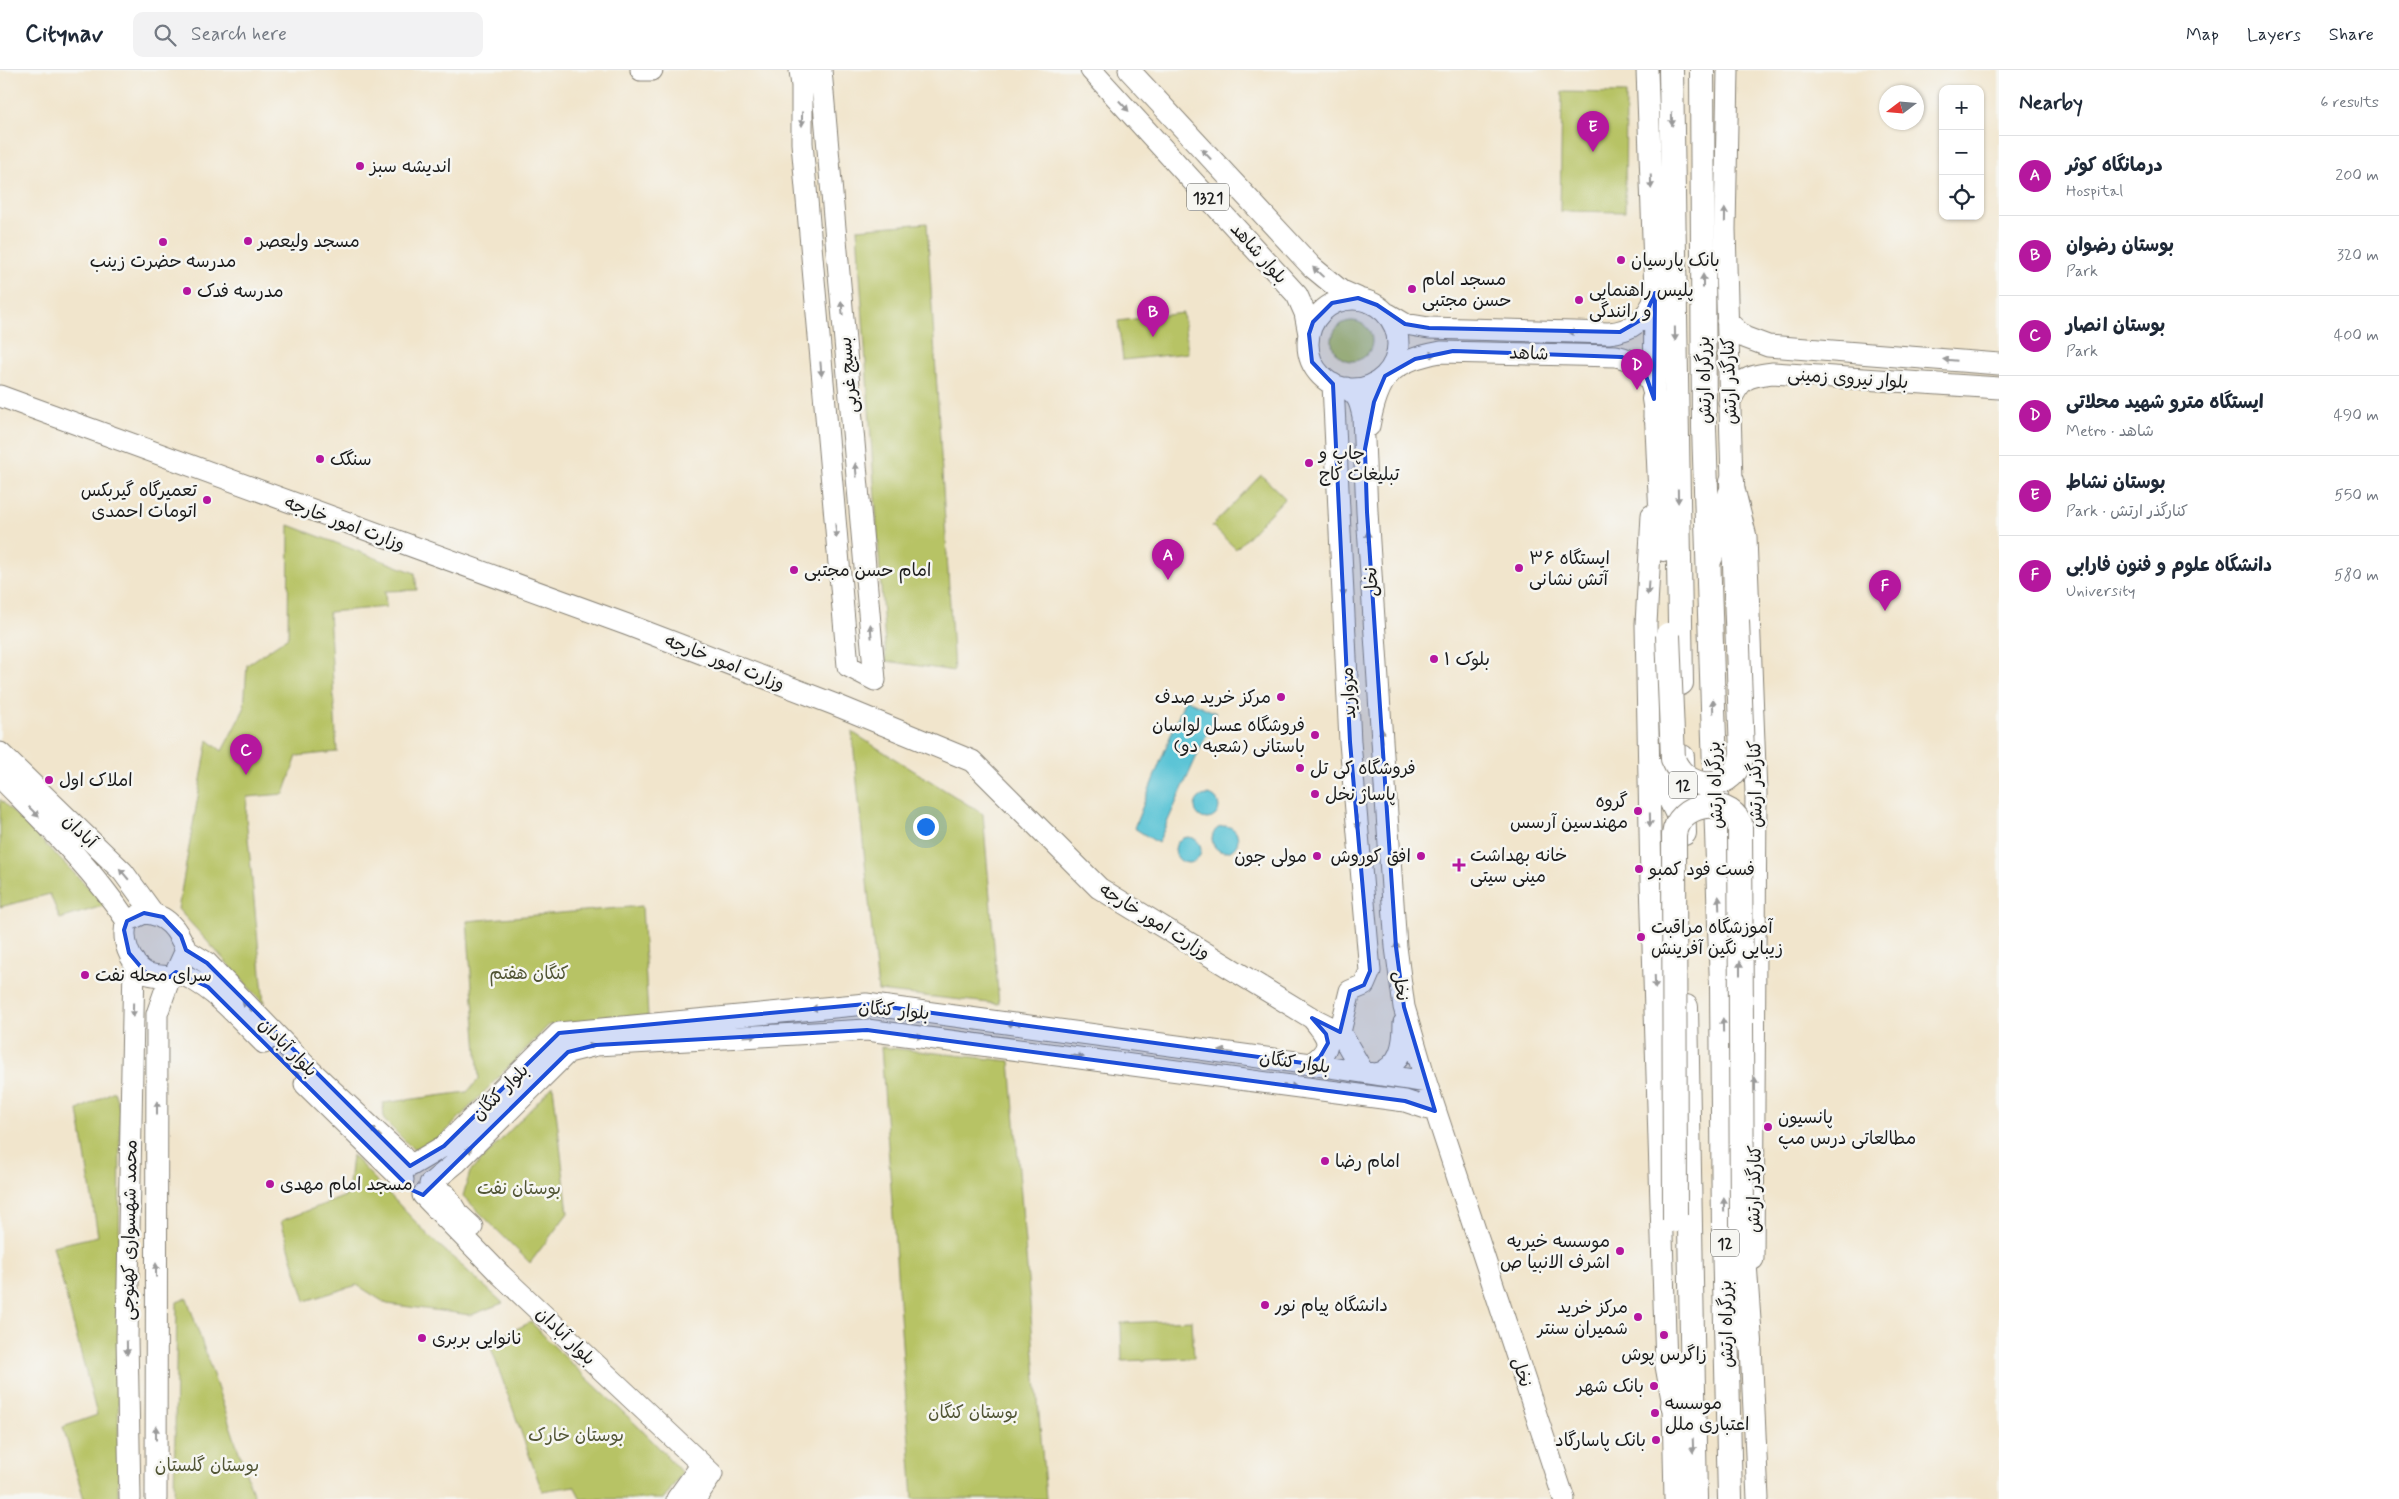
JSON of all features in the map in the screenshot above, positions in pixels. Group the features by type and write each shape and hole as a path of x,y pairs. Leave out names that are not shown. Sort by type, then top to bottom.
{"highway":[{"name":"بزرگراه ارتش","path":"1671,70 1695,1499"},
{"name":"بزرگراه ارتش","path":"1702,70 1704,427 1722,987 1730,1499"},
{"path":"1654,399 1658,433 1674,759 1678,769 1691,780 1700,784 1716,783 1733,774 1741,761 1742,753 1732,481"},
{"path":"1673,1405 1679,1380 1675,1220 1674,835 1675,827 1682,816 1694,809 1712,806 1731,812 1740,823 1742,1227 1750,1342"}],"main road":[{"path":"641,70 652,70"},
{"name":"بسیج غربی","path":"800,70 802,86 802,143 848,666 875,680 821,70"},
{"name":"بلوار شاهد","path":"1091,70 1292,289 1302,304 1309,334"},
{"name":"بلوار شاهد","path":"1129,70 1312,267 1340,290 1358,298"},
{"path":"1647,70 1655,293 1652,523 1646,624 1651,881 1666,1366 1673,1405 1675,1499"},
{"path":"1702,210 1717,70"},
{"name":"کنارگذر ارتش","path":"1728,70 1725,229 1732,481 1746,537 1756,793 1755,1211 1750,1342 1758,1499"},
{"path":"809,216 834,215"},
{"name":"شاهد","path":"1388,314 1405,324 1429,328 1609,333 1628,330 1640,321 1651,308 1655,293"},
{"path":"1358,298 1377,305 1388,314 1394,324 1398,348 1396,359 1385,376 1374,402 1365,448 1363,416 1360,402 1355,393 1319,374 1312,362 1308,348 1309,334 1313,322 1321,311 1332,303 1345,299 1358,298"},
{"name":"بلوار نیروی زمینی","path":"1727,321 1744,338 1768,346 1991,363 1990,387 1773,373 1750,376 1739,384 1730,403"},
{"path":"1609,333 1618,338 1620,344 1618,351 1609,355"},
{"path":"1768,346 1755,348 1750,355 1750,360 1756,368 1773,373"},
{"name":"شاهد","path":"1385,376 1415,359 1441,352 1609,355 1627,359 1644,370 1650,380 1654,399"},
{"path":"1339,386 1360,389 1374,384 1385,376"},
{"name":"مروارید","path":"1339,386 1350,742 1370,971 1364,986 1350,991 1340,1032"},
{"name":"وزارت امور خارجه","path":"0,396 628,625 836,704 972,760 1100,888 1312,1018 1340,1032"},
{"name":"نخل","path":"1365,448 1366,512 1395,937 1404,1007 1435,1111 1564,1499"},
{"path":"1708,573 1732,481"},
{"name":"آبادان","path":"0,753 123,872 153,913"},
{"path":"1650,759 1684,832"},
{"name":"آبادان","path":"0,777 64,842 107,892 127,921"},
{"path":"153,913 163,917 173,927 181,936 186,950 173,975 146,973 134,962 129,953 124,930 127,921 136,915 153,913"},
{"name":"بلوار آبادان","path":"186,950 207,964 309,1069 401,1155 407,1173"},
{"name":"محمد شهسواری کهنوجی","path":"130,1499 127,1338 134,962"},
{"name":"بلوار آبادان","path":"173,975 194,978 208,987 407,1173"},
{"name":"محمد شهسواری کهنوجی","path":"156,1499 157,1014 173,975"},
{"path":"866,1004 867,1030"},
{"name":"بلوار کنگان","path":"428,1188 458,1162 568,1052 658,1033 866,1004 1311,1064 1426,1082"},
{"path":"1379,1074 1389,1070 1404,1045 1404,1007"},
{"path":"1311,1064 1320,1057 1328,1043 1326,1034 1312,1018"},
{"name":"بلوار کنگان","path":"407,1173 444,1146 559,1032 658,1033 867,1030 1405,1101 1435,1111"},
{"path":"1340,1032 1379,1074 1410,1084 1415,1090 1414,1098 1405,1101"},
{"path":"1254,1081 1260,1057"},
{"name":"بلوار آبادان","path":"407,1173 418,1170 442,1217 533,1296 711,1464"},
{"path":"1747,1499 1750,1342"},
{"path":"677,1499 711,1464"},
{"path":"695,1499 711,1464"}],"highlighted area":[{"path":"1655,293 1654,399 1644,370 1622,357 1453,351 1415,359 1385,376 1374,402 1365,449 1367,512 1396,947 1404,1007 1435,1111 1405,1101 867,1030 596,1045 568,1052 423,1195 412,1190 208,987 176,972 170,977 146,973 129,953 124,930 127,921 144,913 163,917 181,936 186,950 207,963 410,1166 444,1146 559,1033 866,1004 1311,1064 1320,1057 1328,1043 1326,1034 1312,1018 1340,1032 1350,991 1364,985 1370,971 1350,742 1333,384 1312,362 1309,334 1313,322 1332,303 1358,298 1377,305 1405,324 1429,328 1620,332 1644,318"}],"green space":[{"path":"1562,92 1626,93 1625,212 1560,211"},
{"path":"927,223 954,671 886,661 857,229"},
{"path":"1183,313 1188,353 1123,360 1118,321"},
{"path":"1352,321 1363,324 1369,330 1372,341 1369,352 1363,358 1352,361 1341,358 1335,352 1332,341 1335,330 1341,324"},
{"path":"1261,475 1285,498 1236,549 1212,526"},
{"path":"289,525 415,573 417,590 385,591 386,607 329,612 337,752 297,756 284,794 247,797 246,817 264,1004 178,909 208,740 222,751 244,709 247,665 288,637"},
{"path":"852,732 983,814 999,1004 878,991"},
{"path":"0,799 106,905 60,919 50,894 0,907"},
{"name":"کنگان هفتم","path":"642,906 648,1017 549,1025 431,1147 413,1149 384,1120 383,1103 467,1092 479,1079 467,921"},
{"name":"بوستان کنگان","path":"881,1047 1010,1061 1046,1499 913,1499"},
{"name":"بوستان نفت","path":"553,1086 568,1213 530,1263 463,1196 470,1172"},
{"path":"114,1091 120,1110 118,1499 84,1499 63,1427 97,1415 53,1246 98,1236 78,1110"},
{"path":"352,1155 429,1236 503,1303 471,1315 387,1304 357,1285 305,1301 281,1221 348,1195"},
{"name":"بوستان گلستان","path":"187,1298 255,1499 174,1499 177,1302"},
{"path":"1192,1320 1194,1358 1122,1361 1121,1323"},
{"name":"بوستان خارک","path":"531,1322 646,1434 682,1473 664,1499 581,1499 574,1486 542,1491 489,1342"}],"water":[{"path":"1185,699 1216,713 1158,843 1134,828"},
{"path":"1202,795 1212,795 1219,802 1219,812 1212,819 1202,819 1195,812 1195,802"},
{"path":"1225,826 1234,830 1238,839 1234,848 1225,852 1216,848 1212,839 1216,830"},
{"path":"1188,837 1197,841 1201,850 1197,859 1188,863 1179,859 1175,850 1179,841"}],"place":[{"name":"بوستان نشاط","path":"1593,152"},
{"name":"اندیشه سبز","path":"360,166"},
{"name":"مسجد ولیعصر","path":"248,241"},
{"name":"مدرسه حضرت زینب","path":"163,242"},
{"name":"بانک پارسیان","path":"1621,260"},
{"name":"مسجد امام حسن مجتبی","path":"1412,289"},
{"name":"مدرسه فدک","path":"187,291"},
{"name":"پلیس راهنمایی و رانندگی","path":"1579,300"},
{"name":"بوستان رضوان","path":"1153,337"},
{"name":"ایستگاه مترو شهید محلاتی","path":"1637,390"},
{"name":"سنگک","path":"320,459"},
{"name":"چاپ و تبلیغات کاج","path":"1309,463"},
{"name":"تعمیرگاه گیربکس اتومات احمدی","path":"207,500"},
{"name":"ایستگاه ۳۶ آتش نشانی","path":"1519,568"},
{"name":"امام حسن مجتبی","path":"794,570"},
{"name":"درمانگاه کوثر","path":"1168,580"},
{"name":"دانشگاه علوم و فنون فارابی","path":"1885,611"},
{"name":"۱ بلوک","path":"1434,659"},
{"name":"مرکز خرید صدف","path":"1281,697"},
{"name":"فروشگاه عسل لواسان باستانی (شعبه دو)","path":"1315,735"},
{"name":"فروشگاه کی تل","path":"1300,768"},
{"name":"بوستان انصار","path":"246,775"},
{"name":"املاک اول","path":"49,780"},
{"name":"پاساژ نخل","path":"1315,794"},
{"name":"گروه مهندسین آرسس","path":"1638,811"},
{"name":"مولی جون","path":"1317,856"},
{"name":"افق کوروش","path":"1421,856"},
{"name":"خانه بهداشت مینی سیتی","path":"1459,865"},
{"name":"فست فود کمبو","path":"1639,869"},
{"name":"آموزشگاه مراقبت زیبایی نگین آفرینش","path":"1641,937"},
{"name":"سرای محله نفت","path":"85,975"},
{"name":"پانسیون مطالعاتی درس مپ","path":"1768,1127"},
{"name":"امام رضا","path":"1325,1161"},
{"name":"مسجد امام مهدی","path":"270,1184"},
{"name":"موسسه خیریه اشرف الانبیا ص","path":"1620,1251"},
{"name":"دانشگاه پیام نور","path":"1265,1305"},
{"name":"مرکز خرید شمیران سنتر","path":"1638,1317"},
{"name":"زاگرس پوش","path":"1664,1335"},
{"name":"نانوایی بربری","path":"422,1338"},
{"name":"بانک شهر","path":"1654,1386"},
{"name":"موسسه اعتباری ملل","path":"1655,1413"},
{"name":"بانک پاسارگاد","path":"1656,1440"}]}
